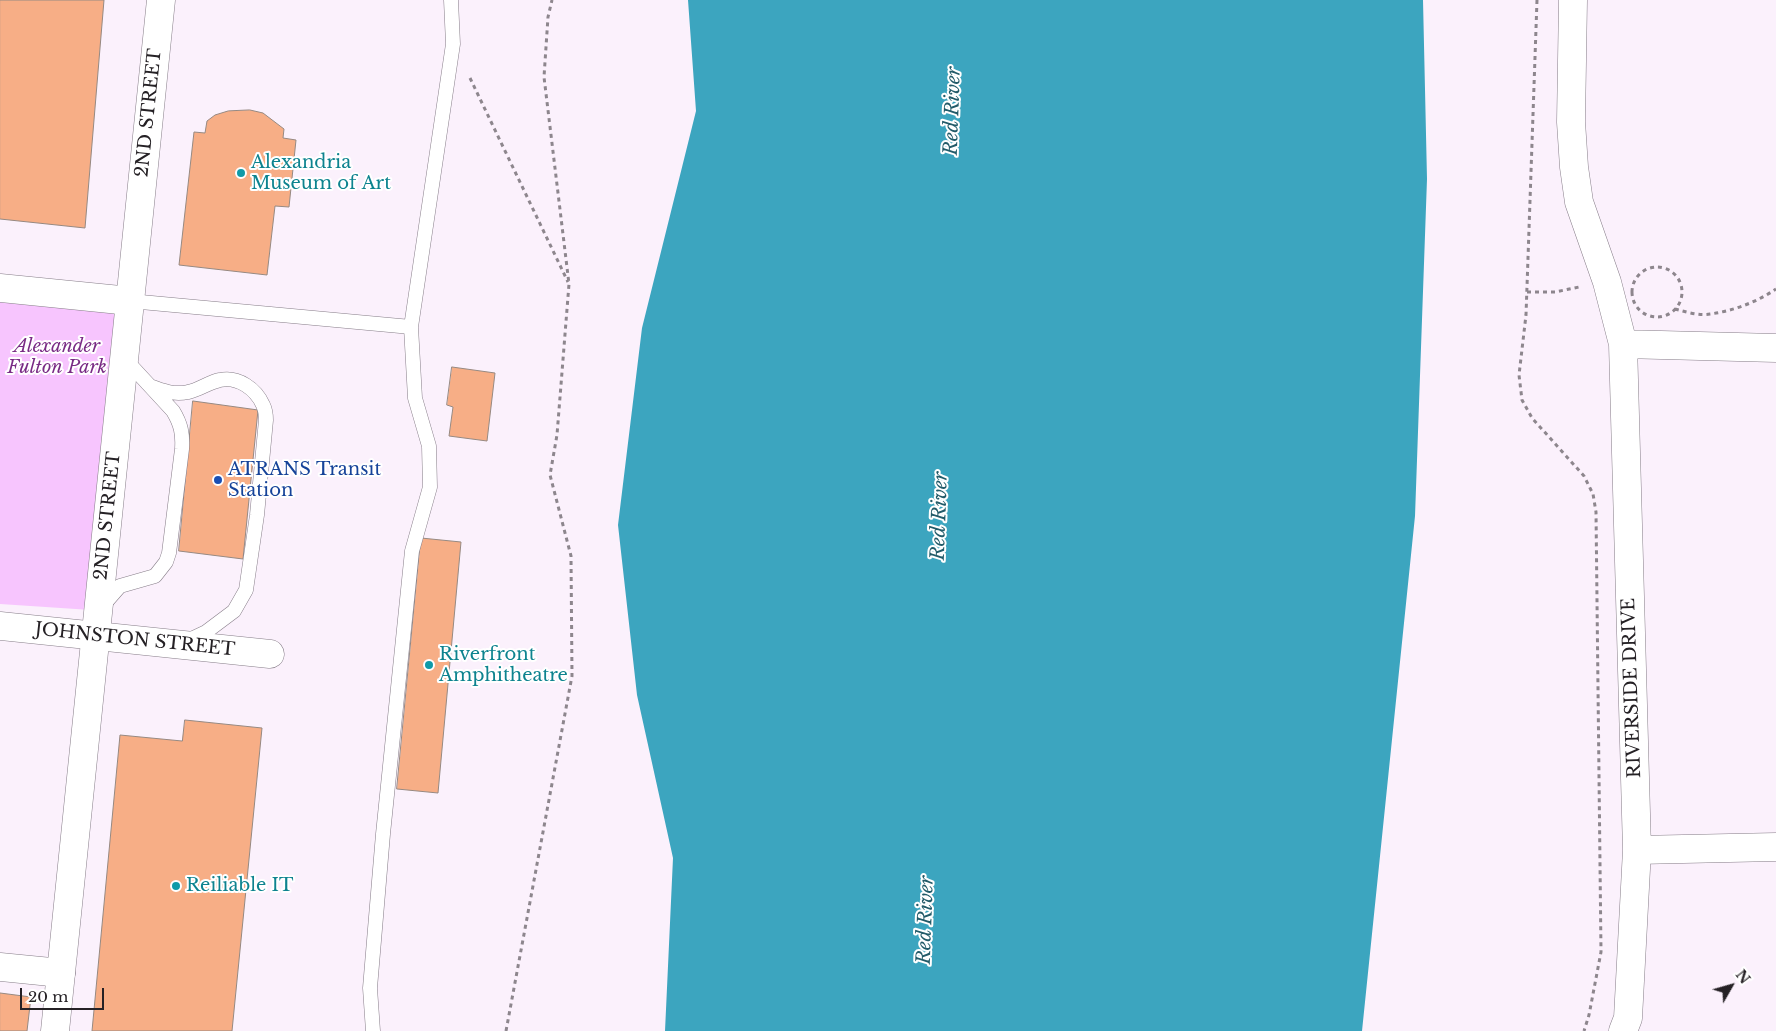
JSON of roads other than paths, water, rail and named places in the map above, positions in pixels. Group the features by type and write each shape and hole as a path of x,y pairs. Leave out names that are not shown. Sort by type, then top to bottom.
{"street":[{"name":"2ND STREET","path":"55,1031 161,0"},
{"name":"RIVERSIDE DRIVE","path":"1572,0 1571,122 1579,202 1608,282 1623,344 1637,850 1628,1018 1623,1031"},
{"path":"0,288 130,302"},
{"path":"1623,344 1776,348"},
{"name":"JOHNSTON STREET","path":"0,626 270,654"},
{"path":"1637,850 1776,847"},
{"path":"0,967 61,973"}],"lane":[{"path":"373,1031 370,988 383,834 412,551 430,486 430,446 415,398 411,327 453,44 451,0"},
{"path":"130,302 411,327"},
{"path":"96,636 106,602 120,586 156,576 170,553 183,433 180,421 174,411 124,358"},
{"path":"150,386 167,393 186,392 220,380 231,380 244,384 251,389 264,405 266,420 257,515 246,590 234,611 221,622 192,640 178,644"}],"water":[{"name":"Red River","path":"688,0 1423,0 1427,179 1415,516 1362,1031 665,1031 673,858 637,695 618,525 642,328 696,111"}],"place":[{"name":"Alexandria Museum of Art","path":"241,173"},
{"name":"ATRANS Transit Station","path":"218,480"},
{"name":"Riverfront Amphitheatre","path":"429,665"},
{"name":"Reiliable IT","path":"176,886"}],"park label":[{"name":"Alexander Fulton Park","path":"57,357"}]}
